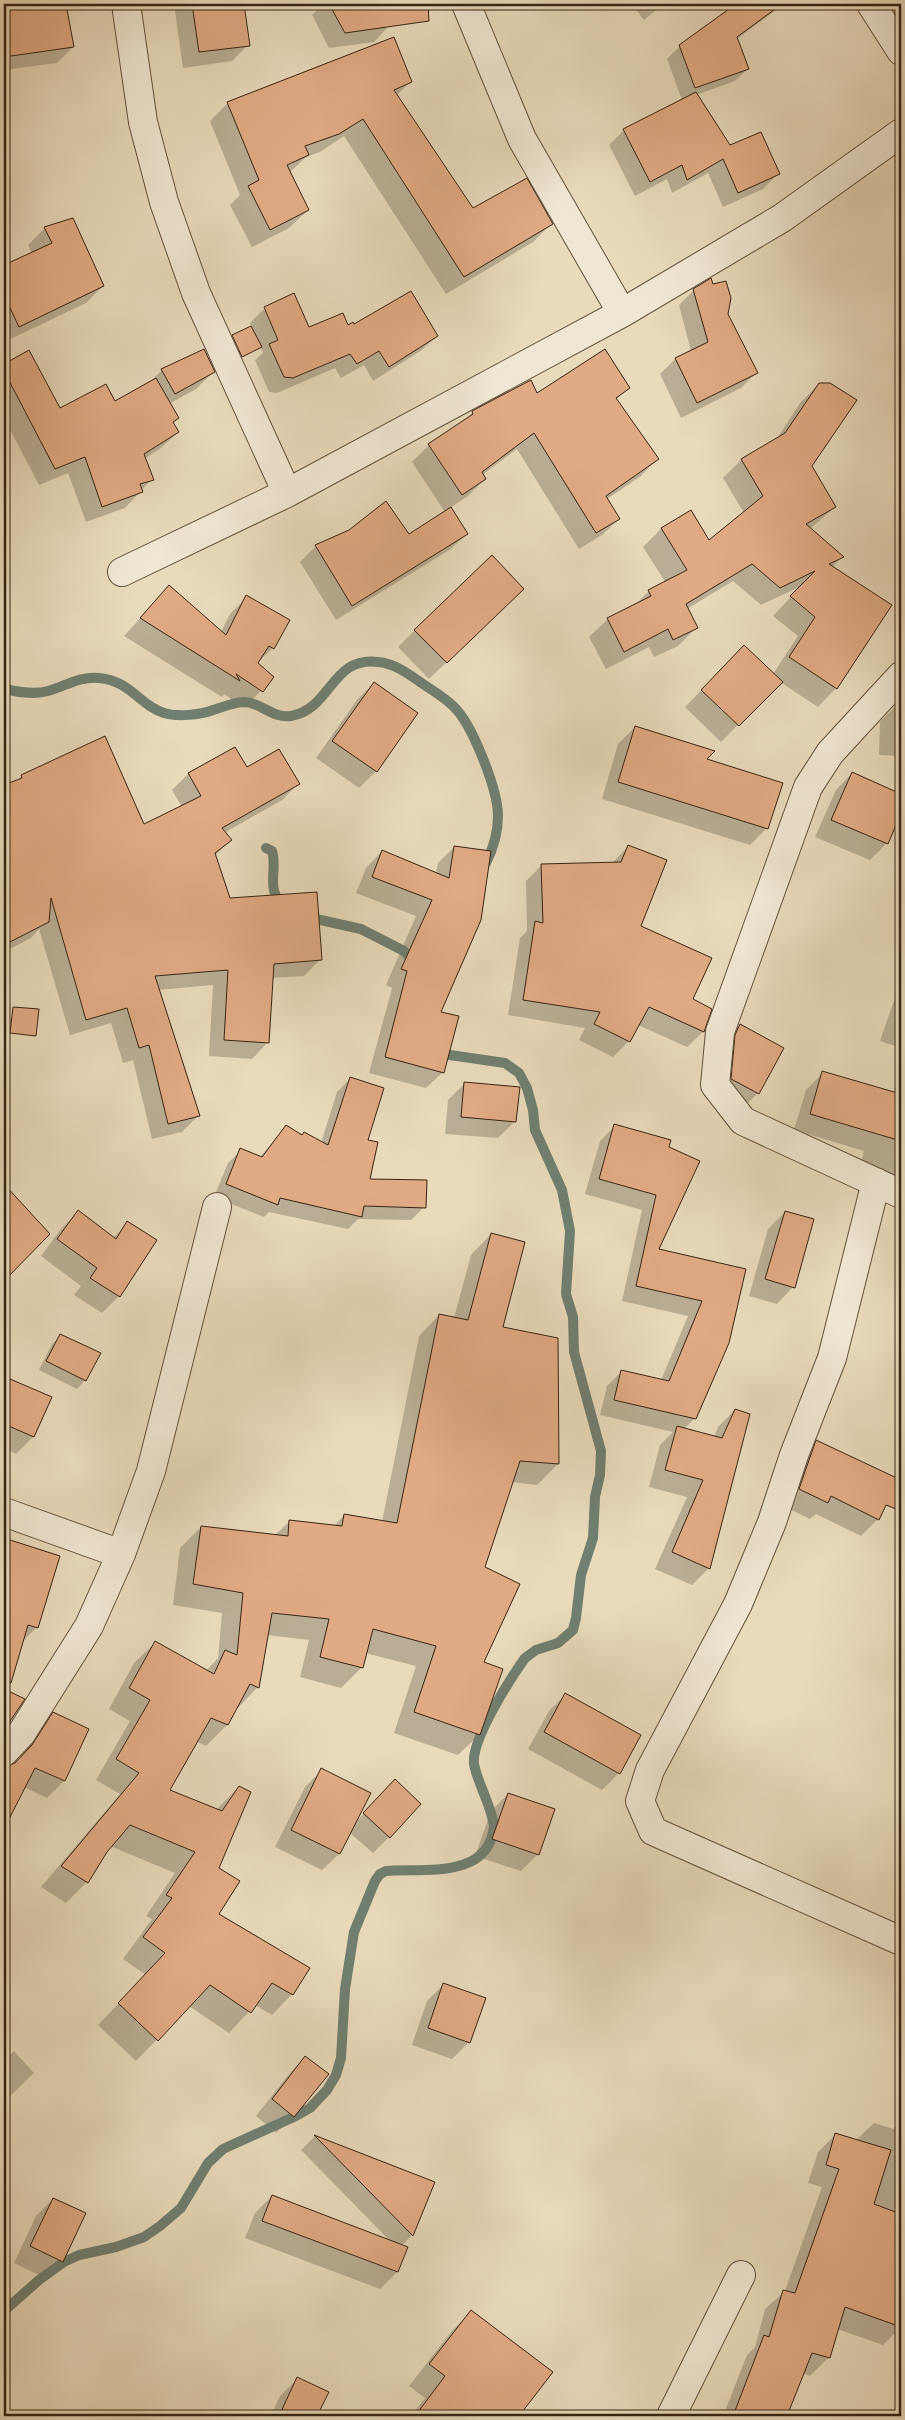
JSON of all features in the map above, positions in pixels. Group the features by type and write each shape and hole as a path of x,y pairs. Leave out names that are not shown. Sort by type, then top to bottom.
{"street":[{"path":"126,4 143,122 164,202 196,293 287,493"},
{"path":"466,4 522,139 622,314"},
{"path":"871,4 901,51"},
{"path":"122,572 287,493 622,314 782,218 901,133"},
{"path":"901,676 830,754 808,787 720,1032 714,1085 743,1121 901,1194"},
{"path":"876,1182 832,1358 794,1456 772,1522 738,1604 650,1770 640,1802 652,1830 901,1940"},
{"path":"4,1752 21,1734 89,1626 121,1554 151,1471 217,1208"},
{"path":"4,1512 121,1554"},
{"path":"672,2416 741,2275"}],"building":[{"path":"4,4 66,4 74,47 4,57"},
{"path":"192,4 244,4 250,46 199,52"},
{"path":"329,4 428,4 429,21 345,33"},
{"path":"736,4 782,4 737,37 749,69 695,88 679,45"},
{"path":"394,37 412,82 394,90 473,208 527,178 553,224 464,277 363,119 339,134 305,146 309,155 287,165 309,210 270,230 248,186 259,180 227,102"},
{"path":"696,92 730,145 761,132 780,174 738,193 723,159 687,180 682,165 650,182 623,129"},
{"path":"73,218 104,286 19,327 4,295 4,265 52,243 44,227"},
{"path":"711,278 713,284 726,281 731,298 728,314 758,373 697,403 675,358 708,342 693,289"},
{"path":"411,291 438,336 389,367 379,351 357,364 350,354 293,378 284,377 269,344 278,340 264,307 294,293 309,327 343,313 348,325 353,322 354,324"},
{"path":"251,326 262,347 242,357 232,335"},
{"path":"204,349 215,372 175,394 161,369"},
{"path":"605,349 630,388 616,398 659,459 606,496 620,519 596,533 534,433 482,472 486,479 462,495 428,444 473,414 472,411 531,380 537,393"},
{"path":"29,350 60,408 106,384 115,401 156,378 179,418 173,422 179,432 144,454 154,480 140,484 143,492 102,507 85,457 55,469 4,371 4,364"},
{"path":"819,383 830,383 857,400 812,466 836,507 806,524 844,557 829,564 892,605 837,689 789,657 815,617 790,596 815,571 780,588 752,564 686,604 698,628 673,640 668,629 624,652 607,618 651,596 648,590 687,570 661,528 691,510 709,540 763,496 741,459 785,433"},
{"path":"386,501 409,534 451,507 468,534 352,606 315,545 349,530"},
{"path":"492,555 524,589 447,663 414,630"},
{"path":"169,585 226,635 246,595 290,620 274,649 269,646 258,663 274,677 263,692 236,674 240,681 140,618"},
{"path":"744,645 783,682 739,726 701,690"},
{"path":"374,682 418,713 377,772 332,741"},
{"path":"635,726 715,751 707,759 783,783 768,829 618,782"},
{"path":"105,736 144,824 201,796 188,773 235,747 247,767 279,749 300,784 222,828 232,840 215,853 230,898 317,892 322,960 274,964 269,1043 224,1040 228,970 155,976 200,1116 168,1124 149,1045 139,1048 127,1008 86,1020 51,898 49,922 4,945 4,785 22,778 21,775"},
{"path":"852,772 901,794 901,813 888,844 831,820"},
{"path":"628,845 667,860 641,926 712,958 693,999 712,1009 704,1032 649,1007 630,1042 594,1024 600,1012 523,1000 535,921 543,923 541,864 621,862"},
{"path":"454,846 491,851 481,920 441,1012 459,1016 444,1073 385,1057 407,971 401,969 432,900 372,877 382,850 449,878"},
{"path":"13,1007 39,1009 36,1036 10,1033"},
{"path":"740,1024 784,1048 759,1094 731,1079 735,1035"},
{"path":"822,1071 901,1094 901,1141 810,1114"},
{"path":"350,1077 384,1088 368,1140 378,1142 370,1179 427,1180 426,1208 364,1206 362,1217 280,1198 278,1205 226,1184 240,1148 262,1157 286,1125 302,1135 304,1132 328,1145"},
{"path":"464,1082 520,1087 516,1122 461,1117"},
{"path":"614,1124 671,1140 669,1147 700,1161 659,1249 746,1269 729,1343 696,1419 614,1400 621,1370 669,1381 702,1301 636,1286 656,1195 599,1179"},
{"path":"4,1184 50,1234 4,1281"},
{"path":"78,1210 116,1239 127,1221 157,1240 120,1297 90,1278 97,1268 57,1239"},
{"path":"785,1211 814,1219 795,1288 765,1279"},
{"path":"491,1233 525,1242 503,1327 558,1338 559,1464 520,1461 485,1567 520,1584 484,1662 503,1669 480,1735 414,1712 436,1646 373,1629 363,1668 320,1657 329,1619 272,1613 259,1688 250,1684 228,1725 211,1718 170,1790 222,1811 239,1786 251,1792 219,1868 240,1881 219,1914 310,1968 293,1995 272,1983 251,2013 210,1985 158,2041 118,2003 165,1953 143,1937 172,1898 166,1895 195,1852 130,1825 107,1852 88,1883 61,1866 139,1773 116,1759 150,1700 129,1688 155,1641 214,1674 225,1650 237,1655 243,1593 193,1584 201,1526 288,1536 289,1520 342,1526 344,1514 397,1523 439,1314 468,1320"},
{"path":"60,1334 101,1353 86,1381 46,1361"},
{"path":"10,1379 52,1397 34,1437 4,1424 4,1394"},
{"path":"735,1409 750,1414 710,1569 672,1552 703,1480 665,1470 677,1426 722,1438"},
{"path":"816,1440 901,1480 901,1511 886,1505 879,1520 831,1496 828,1503 799,1489"},
{"path":"4,1538 60,1556 38,1628 28,1625 11,1683 4,1682"},
{"path":"4,1689 25,1699 4,1730"},
{"path":"565,1693 641,1735 620,1774 544,1732"},
{"path":"53,1712 89,1729 65,1781 35,1768 4,1829 4,1767 15,1763 32,1745"},
{"path":"321,1768 371,1793 340,1854 291,1830"},
{"path":"395,1779 421,1804 390,1838 363,1813"},
{"path":"508,1793 555,1809 539,1855 492,1839"},
{"path":"443,1983 486,1998 470,2043 428,2028"},
{"path":"305,2056 329,2074 294,2117 272,2099"},
{"path":"835,2133 891,2150 874,2204 901,2214 901,2327 845,2307 830,2358 812,2353 787,2416 733,2416 764,2335 769,2337 783,2290 795,2293 839,2169 826,2165"},
{"path":"314,2135 435,2182 413,2236"},
{"path":"272,2195 408,2247 398,2272 262,2221"},
{"path":"53,2198 86,2213 63,2262 30,2246"},
{"path":"471,2310 553,2372 519,2416 415,2416 445,2376 429,2364"},
{"path":"297,2377 329,2392 317,2416 279,2416"}],"waterway":[{"path":"4,689 37,693 86,678 99,678 110,680 127,688 148,705 169,714 182,715 208,712 245,702 279,715 291,716 305,711 315,704 341,674 351,666 363,662 379,662 397,667 450,703 476,741 494,790 498,816 495,840 486,863"},
{"path":"266,848 272,851 273,886 278,899 283,905"},
{"path":"307,917 361,929 404,951 416,963"},
{"path":"4,2311 39,2280 64,2262 79,2255 116,2247 144,2237 181,2208 208,2163 223,2149 296,2116 310,2108 327,2090 336,2075 341,2058 345,1989 354,1932 375,1881 380,1874 386,1871 452,1868 467,1863 480,1855 489,1843 494,1826 474,1764 475,1753 485,1725 510,1680 525,1658 536,1650 558,1643 573,1630 581,1575 593,1538 595,1497 600,1475 601,1451 574,1352 573,1317 566,1294 570,1231 562,1190 535,1130 533,1110 527,1088 519,1073 505,1063 436,1053"}]}
